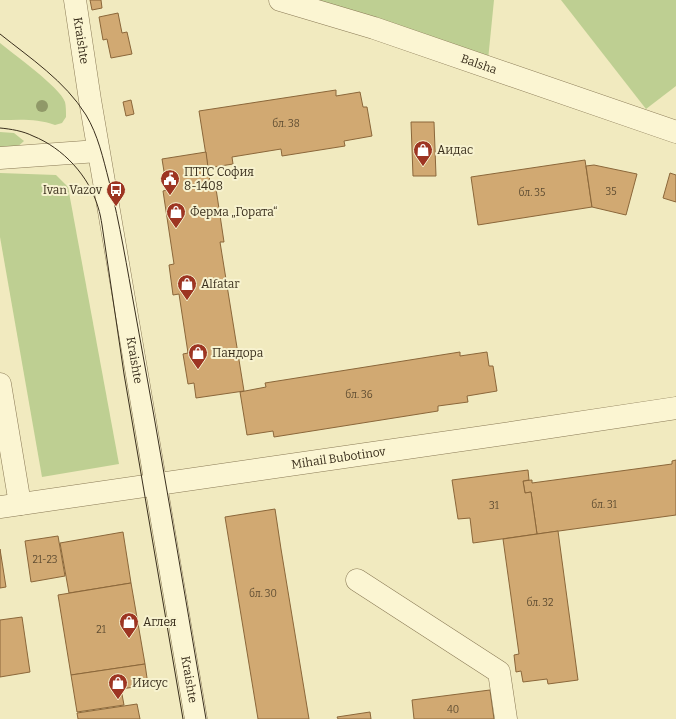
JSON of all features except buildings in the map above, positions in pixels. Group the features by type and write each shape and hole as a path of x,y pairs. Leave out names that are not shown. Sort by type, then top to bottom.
{"street":[{"name":"Kraishte","path":"75,0 98,151 196,719"},
{"name":"Balsha","path":"280,0 374,28 676,132"},
{"path":"0,158 98,151"},
{"path":"0,384 10,506"},
{"name":"Mihail Bubotinov","path":"10,506 676,408"},
{"path":"357,580 499,672 506,719"}],"green space":[{"path":"298,0 494,0 488,60"},
{"path":"561,0 676,0 676,86 646,109"},
{"path":"0,43 55,88 65,102 66,117 62,123 55,125 34,120 0,120"},
{"path":"0,132 14,133 24,141 14,150 0,152"},
{"path":"0,173 56,175 68,187 119,464 42,477 0,237"}],"tram line":[{"path":"0,34 35,61 68,91 86,115 100,147 113,197 126,262 206,719"},
{"path":"0,128 17,130 29,134 55,148 73,164 81,174 94,196 99,209 124,374 183,719"}],"place":[{"name":"Аидас","path":"423,167"},
{"name":"ПТТС София 8-1408","path":"170,196"},
{"name":"Ivan Vazov","path":"116,207"},
{"name":"Ферма „Гората“","path":"176,229"},
{"name":"Alfatar","path":"187,301"},
{"name":"Пандора","path":"198,370"},
{"name":"Аглея","path":"129,639"},
{"name":"Иисус","path":"118,700"}]}
